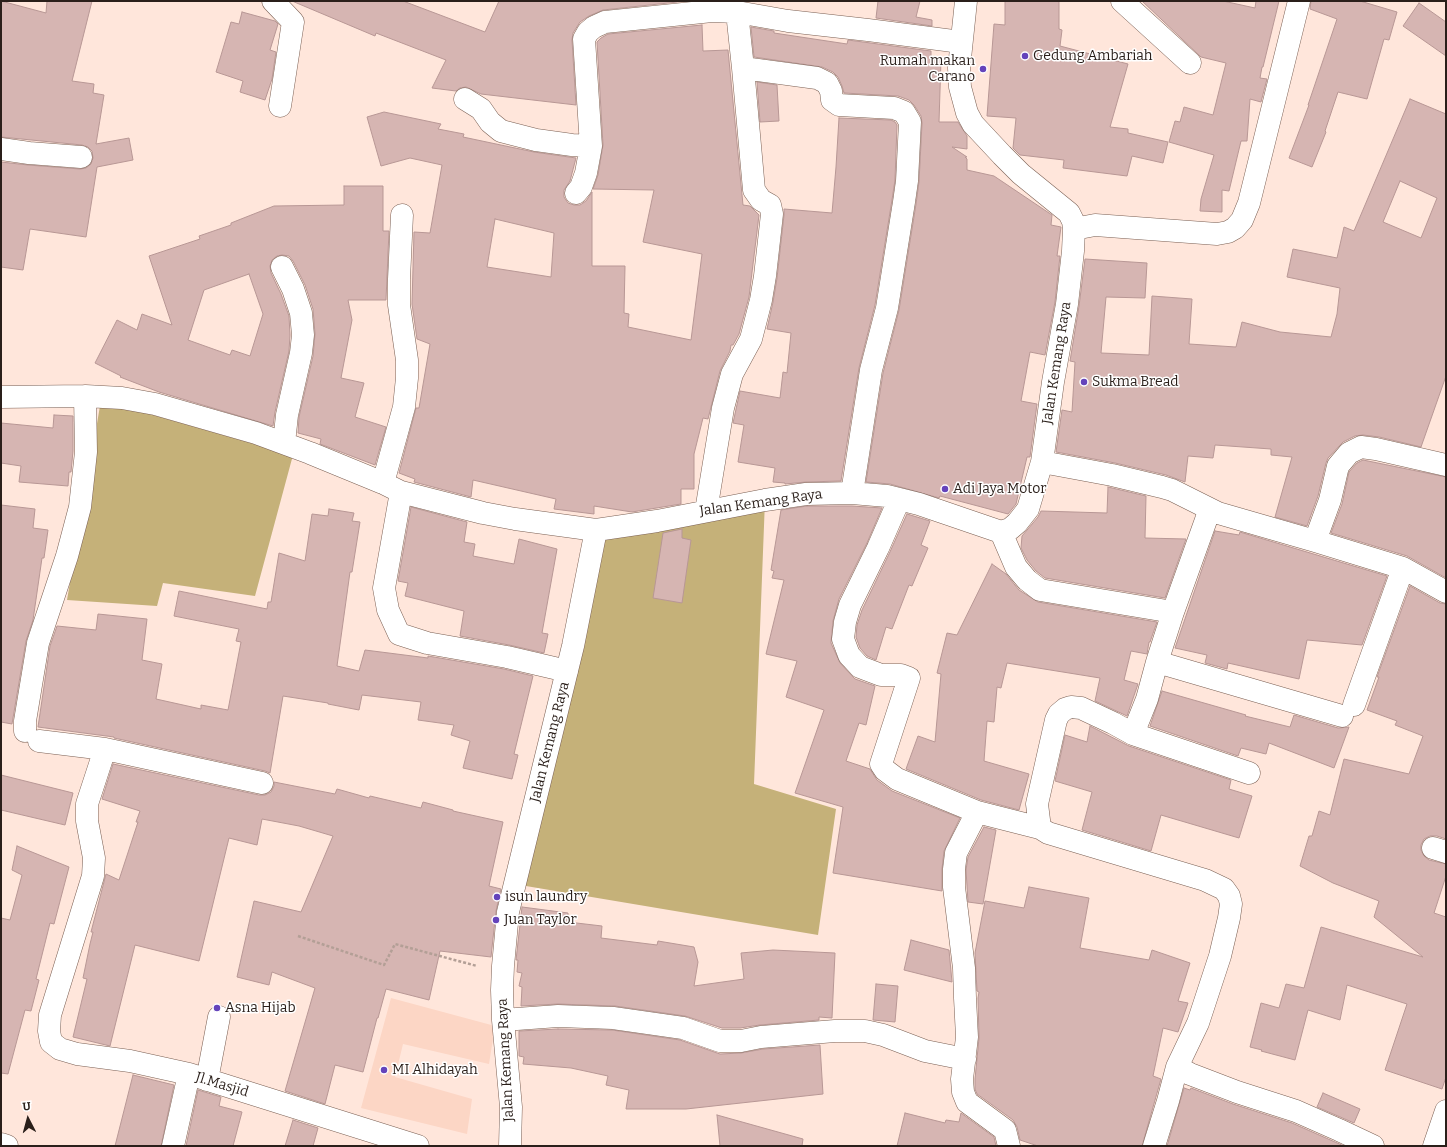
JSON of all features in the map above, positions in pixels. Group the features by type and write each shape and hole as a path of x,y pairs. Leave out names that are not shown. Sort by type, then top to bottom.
{"street":[{"path":"273,1 293,22 280,106"},
{"name":"Jalan Kemang Raya","path":"510,1146 511,1107 503,1020 503,972 508,912 540,787 573,646 596,530 657,521 765,500 806,494 852,493 887,496 919,504 1001,532 1010,529 1017,523 1028,508 1042,462 1067,304 1074,229 1073,221 1069,213 1021,174 973,124 967,112 960,87 959,68 966,1"},
{"path":"1122,1 1190,63"},
{"path":"1074,229 1095,225 1216,234 1228,232 1235,228 1242,220 1249,203 1299,1"},
{"path":"576,193 582,188 591,146 584,39 588,32 594,27 605,22 712,12 737,12 788,21 961,42"},
{"path":"706,511 723,408 730,381 732,374 751,339 761,300 772,214 770,205 761,200 754,190 744,68 737,12"},
{"path":"744,68 817,78 827,83 832,100 839,105 894,108 904,112 910,122 907,181 904,202 887,308 871,370 852,493"},
{"path":"465,99 481,109 490,122 501,131 536,140 591,146"},
{"path":"1,149 29,154 81,157"},
{"path":"402,214 399,305 407,360 407,378 392,488 384,588 388,610 399,634 427,643 507,657 567,671"},
{"path":"282,267 293,289 301,312 303,336 301,353 287,415 284,443"},
{"path":"1,397 85,396 122,398 155,404 256,433 284,443 392,488 496,515 596,530"},
{"path":"85,396 86,452 80,507 61,576 38,643 25,721 32,736 105,749 262,783"},
{"path":"1315,541 1330,500 1338,466 1349,453 1361,447 1446,465"},
{"path":"1042,462 1112,475 1172,490 1218,514 1315,541 1403,568 1446,592"},
{"path":"900,500 850,605 845,622 843,639 849,655 860,667 881,675 901,675 909,678 881,764 885,770 898,779 977,812 1040,828 1048,833 1205,880 1224,889 1229,896 1231,904 1229,918 1220,956 1198,1023 1177,1067 1154,1146"},
{"path":"1133,734 1147,699 1173,612 1209,510"},
{"path":"1001,532 1016,567 1027,580 1040,590 1173,612"},
{"path":"1157,662 1348,711 1403,568"},
{"path":"1040,828 1037,804 1056,720 1059,714 1065,709 1071,707 1081,708 1133,734 1249,773"},
{"name":"Jl.Masjid","path":"105,749 87,804 87,821 94,858 93,876 50,1015 48,1031 51,1042 60,1049 77,1054 130,1061 198,1077 418,1146"},
{"path":"977,812 956,853 954,869 955,900 964,968 967,1037 962,1079 963,1092 967,1102 1005,1130 1008,1146"},
{"path":"503,1020 558,1016 613,1018 683,1028 720,1041 741,1041 761,1037 835,1030 865,1031 883,1035 925,1051 965,1059"},
{"path":"173,1146 219,1017"},
{"path":"1177,1067 1190,1074 1248,1096 1296,1111 1373,1146"},
{"path":"1434,1146 1446,1111"},
{"path":"1,1144 7,1146"}],"path":[{"path":"298,936 384,964 395,944 503,972"}],"shaded area":[{"path":"101,400 293,455 255,596 163,583 157,606 67,600"},
{"path":"765,500 754,784 836,809 818,935 514,884 596,530"},
{"name":"MI Alhidayah","path":"391,998 495,1026 489,1064 403,1044 395,1077 472,1099 467,1134 361,1108"}],"building":[{"path":"1,1 46,13 47,1 92,1 72,81 94,84 93,93 104,95 96,144 129,138 133,160 97,167 86,237 30,229 23,270 1,267 1,162 80,169 86,168 91,164 93,158 92,151 88,147 82,145 1,137"},
{"path":"292,1 403,1 485,32 499,1 687,1 603,10 580,22 573,33 572,40 576,105 481,94 466,87 460,88 456,91 432,88 446,60 376,33 375,36"},
{"path":"878,1 920,1 916,17 932,20 932,26 876,18"},
{"path":"1005,1 1059,1 1059,29 1062,30 1060,46 1128,64 1110,127 1128,129 1128,133 1168,142 1163,163 1132,156 1127,176 1063,168 1064,160 1020,155 1013,148 1016,118 987,116 994,24 1005,25"},
{"path":"1142,1 1223,1 1255,8 1256,1 1279,1 1260,78 1267,79 1261,102 1250,99 1247,141 1241,141 1229,191 1222,190 1222,212 1200,211 1201,199 1214,155 1169,142 1175,121 1180,122 1184,107 1213,115 1226,63 1201,57"},
{"path":"1311,1 1360,1 1397,12 1389,40 1384,39 1367,99 1338,92 1325,131 1326,132 1312,167 1289,158 1309,105 1337,19 1310,9"},
{"path":"1419,3 1446,22 1446,56 1403,26"},
{"path":"242,12 275,21 278,24 270,50 276,52 272,79 265,100 240,92 243,81 216,72 231,22 239,24"},
{"path":"702,25 703,51 728,50 743,205 750,206 759,215 749,297 739,334 733,345 731,345 730,351 720,371 708,419 703,418 694,454 694,489 681,489 681,504 632,512 594,506 594,514 554,509 556,499 473,480 471,497 414,482 415,479 399,473 416,408 419,408 430,344 417,339 412,304 414,232 430,233 442,165 410,158 381,166 367,117 384,112 441,124 438,129 464,134 463,137 534,152 576,158 570,181 564,190 564,197 568,203 580,205 586,201 592,192 592,266 625,266 624,313 629,314 628,327 691,340 702,254 643,242 654,190 593,189 598,175 603,145 597,42 608,34","holes":["495,219 554,233 551,277 487,267"]},
{"path":"751,27 774,31 774,33 847,44 848,40 931,51 931,59 941,59 939,122 958,122 967,136 967,149 952,147 967,157 965,157 967,159 967,170 994,176 1052,215 1051,225 1061,227 1057,256 1060,256 1055,302 1045,355 1030,352 1021,401 1037,404 1030,457 1027,457 1016,504 1008,514 940,496 939,498 890,484 866,482 883,373 899,310 916,204 919,182 922,123 921,116 909,100 898,96 844,93 838,77 833,72 822,67 754,57"},
{"path":"757,82 777,85 779,121 760,122"},
{"path":"1410,99 1446,114 1446,376 1421,447 1379,437 1363,435 1355,436 1343,442 1328,458 1318,496 1307,526 1275,517 1292,457 1271,455 1271,449 1215,445 1213,458 1188,456 1185,482 1166,475 1115,463 1056,452 1062,410 1072,412 1075,362 1070,361 1085,259 1147,263 1145,298 1106,297 1101,353 1149,355 1152,296 1192,299 1189,344 1236,347 1242,322 1280,332 1331,337 1337,314 1340,288 1287,277 1293,249 1337,258 1344,227 1354,231","holes":["1400,181 1437,198 1421,238 1383,222"]},
{"path":"839,118 891,120 895,122 897,125 895,180 875,305 859,368 841,481 785,484 773,482 775,468 738,462 744,425 733,423 740,391 780,398 783,372 787,373 791,333 767,329 777,278 784,209 832,213"},
{"path":"344,186 383,186 383,231 389,231 386,300 348,300 352,320 341,378 364,383 355,417 386,427 375,465 320,444 321,439 298,433 299,417 313,356 315,334 313,309 305,285 289,256 277,256 272,260 270,266 271,273 289,316 290,335 289,351 273,426 159,392 120,377 121,376 95,363 117,320 137,330 142,314 172,325 149,256 200,239 199,236 231,225 231,223 274,206 344,205","holes":["249,274 263,314 250,356 232,350 230,355 188,340 204,290"]},
{"path":"54,415 73,416 73,451 68,486 19,482 21,466 1,463 1,423 53,428"},
{"path":"1363,460 1446,477 1446,578 1407,556 1331,533 1342,504 1349,472 1357,463"},
{"path":"1108,487 1146,496 1145,538 1186,539 1165,598 1045,578 1036,571 1027,560 1021,548 1022,536 1038,517 1041,511 1107,513"},
{"path":"1,505 35,509 33,528 48,530 44,558 42,558 33,620 26,641 12,724 1,722"},
{"path":"807,506 882,508 867,543 839,599 833,621 831,643 840,663 855,679 875,686 866,725 859,723 846,761 870,769 877,780 892,791 960,818 944,851 942,891 833,873 843,807 795,793 824,710 786,697 797,661 766,654 784,580 772,578 774,571 771,570 781,510"},
{"path":"411,507 467,522 464,542 475,544 473,556 514,564 519,539 557,549 542,633 548,634 544,653 460,636 464,611 405,596 408,583 398,581"},
{"path":"329,509 354,513 352,521 360,522 352,572 350,572 337,666 359,671 365,650 428,658 428,656 504,669 533,676 514,754 518,755 512,779 463,768 470,741 451,735 454,725 418,720 421,702 362,695 359,710 328,703 283,696 270,773 114,737 38,727 50,646 57,626 96,630 98,614 147,619 142,660 162,664 156,699 201,709 201,705 228,710 241,642 236,641 239,629 174,616 179,591 267,609 268,602 271,602 279,553 305,561 312,514 328,516"},
{"path":"907,514 930,521 921,545 928,548 912,586 909,585 892,629 886,627 876,660 867,656 860,648 856,637 857,625 862,610"},
{"path":"682,529 682,538 691,540 682,603 653,598 663,533"},
{"path":"1215,531 1239,535 1240,532 1387,576 1362,645 1307,640 1299,679 1228,663 1227,669 1205,663 1207,655 1175,648"},
{"path":"992,564 1006,574 1019,590 1038,602 1157,622 1149,642 1147,654 1131,651 1124,680 1138,684 1127,716 1095,701 1100,678 1007,663 1001,688 997,687 994,722 987,721 984,761 1029,774 1019,810 981,800 906,769 918,736 935,742 941,674 937,673 947,633 957,635"},
{"path":"1410,586 1440,603 1446,604 1446,839 1437,836 1430,836 1424,839 1421,845 1421,850 1424,856 1429,860 1446,864 1446,876 1434,913 1446,917 1446,1077 1442,1089 1385,1070 1407,1004 1347,985 1340,1020 1308,1010 1295,1060 1250,1047 1261,1003 1279,1008 1286,984 1304,988 1321,927 1423,957 1374,917 1379,901 1333,883 1300,866 1309,836 1312,836 1319,811 1330,815 1344,759 1409,774 1423,736 1395,725 1397,721 1367,710 1379,677 1377,677"},
{"path":"1162,691 1246,715 1245,716 1290,727 1294,715 1338,728 1349,727 1334,768 1269,743 1266,754 1241,748 1238,756 1150,726"},
{"path":"1090,726 1129,746 1231,780 1229,789 1252,796 1239,838 1161,815 1151,851 1082,830 1092,792 1055,781 1065,735 1087,742"},
{"path":"113,764 259,795 265,795 271,792 274,782 335,794 337,789 369,798 370,796 421,808 423,802 453,811 503,822 489,886 501,889 496,911 491,957 440,951 429,1000 386,989 363,1072 335,1065 325,1104 285,1091 315,988 272,972 269,985 237,977 254,901 301,912 333,836 299,826 262,819 257,845 229,838 199,961 135,945 110,1046 73,1037 87,979 83,978 93,932 91,932 106,874 119,880 138,822 136,822 140,811 102,799"},
{"path":"1,775 73,793 65,825 1,810"},
{"path":"984,827 996,830 983,904 968,902 966,870 968,857"},
{"path":"17,846 69,867 54,924 50,923 36,979 39,980 31,1011 25,1010 8,1074 1,1073 1,918 10,920 22,875 12,870"},
{"path":"1029,887 1089,898 1080,948 1149,960 1152,950 1190,963 1178,1001 1188,1003 1178,1032 1163,1028 1153,1076 1161,1079 1142,1146 1038,1146 1020,1140 1017,1127 1013,1120 977,1094 975,1089 975,1079 979,1038 979,992 977,991 975,953 985,901 1024,908"},
{"path":"522,907 568,913 568,922 602,926 601,938 657,945 658,941 694,947 698,962 694,986 744,979 741,953 773,950 835,953 832,1018 819,1017 819,1020 740,1028 722,1028 685,1016 615,1006 558,1004 521,1006 522,987 519,986 522,973 517,972 518,960 516,960"},
{"path":"911,940 949,950 952,982 904,970"},
{"path":"876,984 898,986 895,1022 873,1020"},
{"path":"558,1029 612,1030 680,1040 720,1054 820,1045 823,1094 686,1109 626,1109 629,1090 606,1085 608,1076 571,1068 523,1064 524,1057 519,1056 519,1031"},
{"path":"133,1075 174,1085 161,1146 115,1146"},
{"path":"1184,1088 1190,1090 1191,1088 1233,1104 1292,1123 1344,1146 1167,1146"},
{"path":"198,1090 221,1097 219,1106 242,1112 233,1146 186,1146"},
{"path":"1323,1093 1360,1109 1354,1123 1317,1107"},
{"path":"905,1113 945,1123 946,1120 959,1122 961,1113 994,1137 996,1146 897,1146"},
{"path":"717,1115 803,1139 802,1146 720,1146"},
{"path":"293,1120 318,1128 313,1146 285,1146"}],"place":[{"name":"Gedung Ambariah","path":"1025,56"},
{"name":"Rumah makan Carano","path":"983,69"},
{"name":"Sukma Bread","path":"1084,382"},
{"name":"Adi Jaya Motor","path":"945,489"},
{"name":"isun laundry","path":"497,897"},
{"name":"Juan Taylor","path":"496,920"},
{"name":"Asna Hijab","path":"217,1008"},
{"name":"MI Alhidayah","path":"384,1070"}]}
